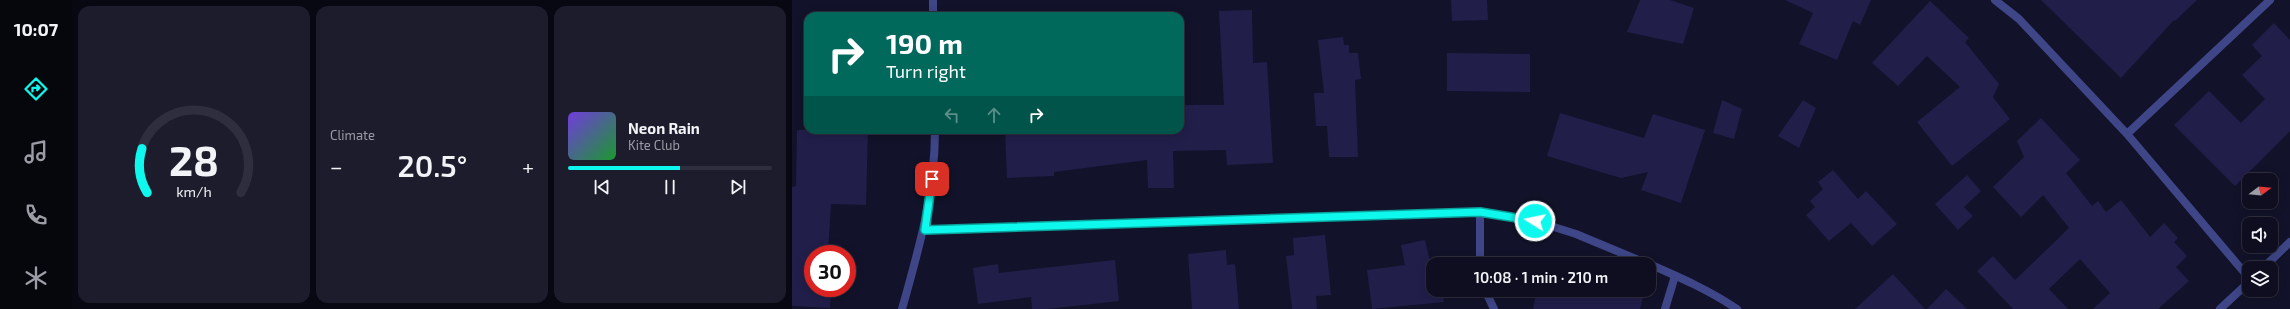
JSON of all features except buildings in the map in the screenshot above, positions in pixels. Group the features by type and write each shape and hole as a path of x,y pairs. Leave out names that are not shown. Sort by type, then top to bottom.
{"street":[{"path":"933,0 933,12"},
{"path":"1995,0 2019,19 2127,134 2242,270"},
{"path":"2127,134 2270,0"},
{"path":"902,309 925,230 932,179 935,134"},
{"path":"925,230 1480,212 1535,221 1576,234 1631,257"},
{"path":"1480,212 1480,257"},
{"path":"2270,261 2290,242"},
{"path":"1656,268 1721,298 1737,309"},
{"path":"1665,309 1675,276"},
{"path":"2220,309 2242,289"},
{"path":"1488,297 1494,309"}],"route":[{"path":"932,179 925,230 1480,212 1535,221"}]}
